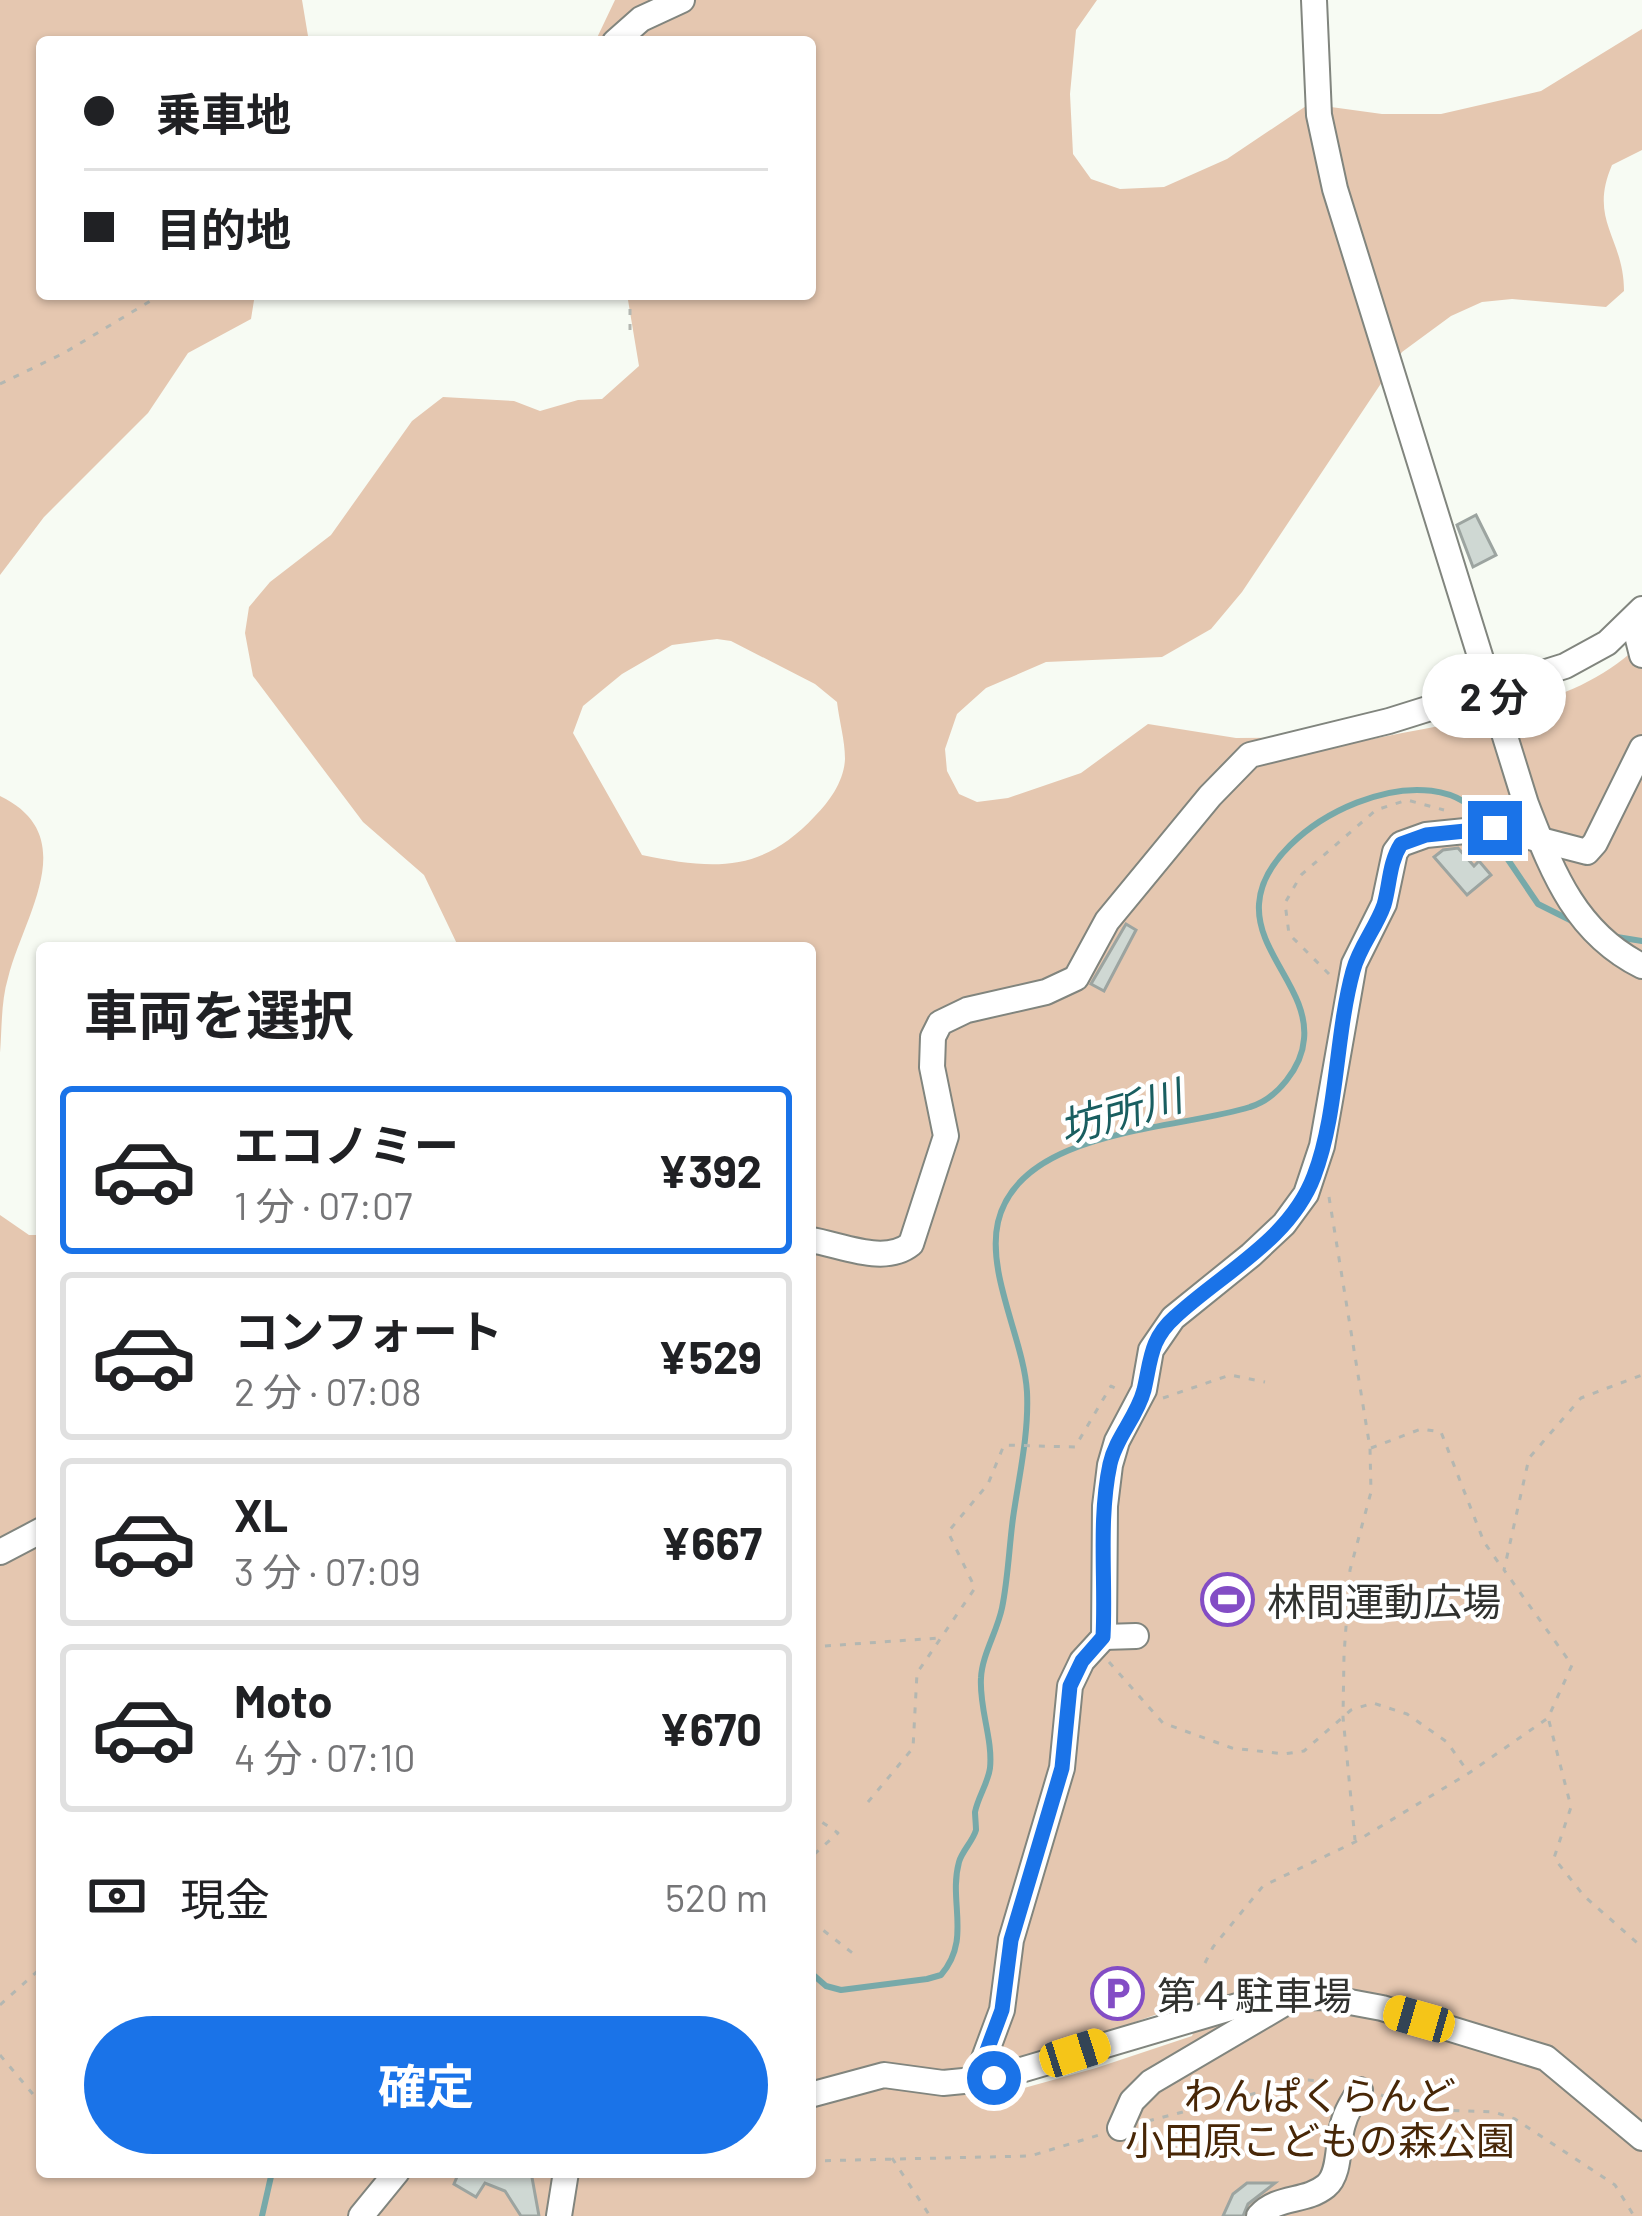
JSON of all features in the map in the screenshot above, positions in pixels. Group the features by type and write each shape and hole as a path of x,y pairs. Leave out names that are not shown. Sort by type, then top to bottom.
{"street":[{"path":"622,36 641,19 682,0"},
{"path":"1314,0 1319,115 1335,189 1540,841 1565,897 1593,933 1642,966"},
{"path":"816,1241 872,1252 901,1252 911,1244 946,1136 932,1066 933,1037 940,1023 967,1010 1046,992 1076,979 1107,921 1250,755 1491,691 1565,666 1607,643 1637,614"},
{"path":"1637,614 1642,656"},
{"path":"1099,1642 1110,1465 1117,1441 1140,1401 1156,1337 1251,1256 1306,1194 1322,1145 1354,964 1384,904 1401,844 1426,835 1479,830 1586,852 1595,843 1642,748"},
{"path":"0,1552 36,1533"},
{"path":"976,2080 1002,2010 1011,1940 1062,1768 1070,1686 1082,1661 1099,1642 1136,1636"},
{"path":"816,2093 884,2075 943,2083 1004,2076 1261,1999 1323,1997 1382,2008 1546,2058 1642,2138"},
{"path":"1120,2128 1132,2101 1151,2082 1294,1998"},
{"path":"1258,2216 1269,2204 1308,2196 1334,2177 1344,2117 1360,2090"},
{"path":"361,2216 392,2178"},
{"path":"559,2216 565,2178"}],"path":[{"path":"0,384 64,353 152,300"},
{"path":"630,300 630,335"},
{"path":"1348,991 1289,934 1285,903 1301,875 1376,810 1407,800 1479,830"},
{"path":"1328,1191 1370,1448 1371,1492 1350,1570 1343,1717 1355,1842"},
{"path":"868,1802 913,1748 916,1673 975,1588 948,1532 988,1484 1004,1444 1075,1447 1111,1386 1149,1403 1230,1375 1265,1382"},
{"path":"1504,1570 1529,1458 1581,1398 1642,1375"},
{"path":"1205,1963 1263,1886 1355,1842 1548,1718 1572,1665 1484,1542 1441,1432 1420,1429 1370,1448"},
{"path":"816,1647 941,1638"},
{"path":"1099,1642 1163,1724 1232,1748 1284,1754 1304,1751 1343,1717 1373,1703 1407,1714 1448,1742 1469,1773"},
{"path":"1548,1718 1571,1807 1554,1858 1584,1895 1642,1947"},
{"path":"816,1818 838,1833 816,1853"},
{"path":"816,1926 855,1955"},
{"path":"0,2005 36,1972"},
{"path":"0,2055 36,2098"},
{"path":"816,2161 1030,2156 1307,2080 1332,2080 1417,2109 1494,2112 1514,2119 1615,2185 1634,2216"},
{"path":"891,2157 930,2216"}],"green space":[{"path":"0,0 302,0 308,36 36,36 36,300 254,300 251,319 188,353 148,413 44,517 0,575"},
{"name":"わんぱくらんど 小田原こどもの森公園","path":"615,0 1097,0 1076,30 1070,94 1073,154 1091,179 1120,189 1164,187 1227,159 1309,104 1382,114 1441,114 1541,91 1642,29 1642,150 1612,165 1604,201 1624,291 1606,307 1512,299 1482,302 1451,316 1402,352 1242,592 1211,629 1162,657 1046,662 986,688 957,714 945,749 947,771 959,794 977,802 1008,798 1081,773 1148,724 1236,738 1363,741 1549,699 1615,665 1642,642 1642,2216 0,2216 0,1215 36,1235 36,2178 816,2178 816,942 456,942 424,875 363,822 253,676 245,633 249,607 270,582 331,535 412,421 443,397 514,401 540,411 602,399 639,366 628,300 816,300 816,36 598,36","holes":["731,641 815,684 837,702 845,752 842,775 815,816 795,835 756,857 714,864 642,855 573,733 583,706 622,674 672,645","1189,2003 1197,2023 1192,2036 999,2095 992,2094 981,2076"]},
{"path":"0,796 25,813 39,832 43,855 34,903 6,987 0,1053"}],"building":[{"path":"1476,515 1496,555 1473,567 1457,525"},
{"path":"1458,848 1474,866 1479,861 1491,875 1467,895 1434,857"},
{"path":"1126,924 1136,930 1104,991 1091,984"},
{"path":"456,2178 532,2178 539,2216 521,2216 505,2191 485,2183 476,2197 454,2184"},
{"path":"1247,2183 1275,2183 1248,2204 1243,2216 1223,2216 1233,2194"}],"waterway":[{"name":"坊所川","path":"816,1977 841,1990 927,1979 941,1975 955,1948 956,1877 976,1830 975,1812 990,1768 982,1669 1004,1597 1026,1424 1024,1372 997,1263 998,1222 1012,1191 1037,1168 1069,1150 1250,1107 1270,1097 1286,1080 1302,1050 1303,1021 1265,939 1259,904 1268,874 1290,845 1321,821 1357,803 1395,792 1431,791 1463,801 1486,825"},
{"name":"坊所川","path":"1492,836 1538,904 1576,923"},
{"name":"坊所川","path":"1617,937 1642,941"},
{"name":"坊所川","path":"262,2216 271,2178"}],"place":[{"name":"林間運動広場","path":"1228,1600"},
{"name":"第４駐車場","path":"1118,1994"}],"route":[{"path":"994,2078 976,2080 1002,2010 1011,1940 1062,1768 1070,1686 1082,1661 1103,1637 1110,1465 1144,1390 1150,1350 1173,1318 1251,1256 1306,1194 1328,1119 1354,964 1384,904 1401,844 1426,835 1495,828"}]}
